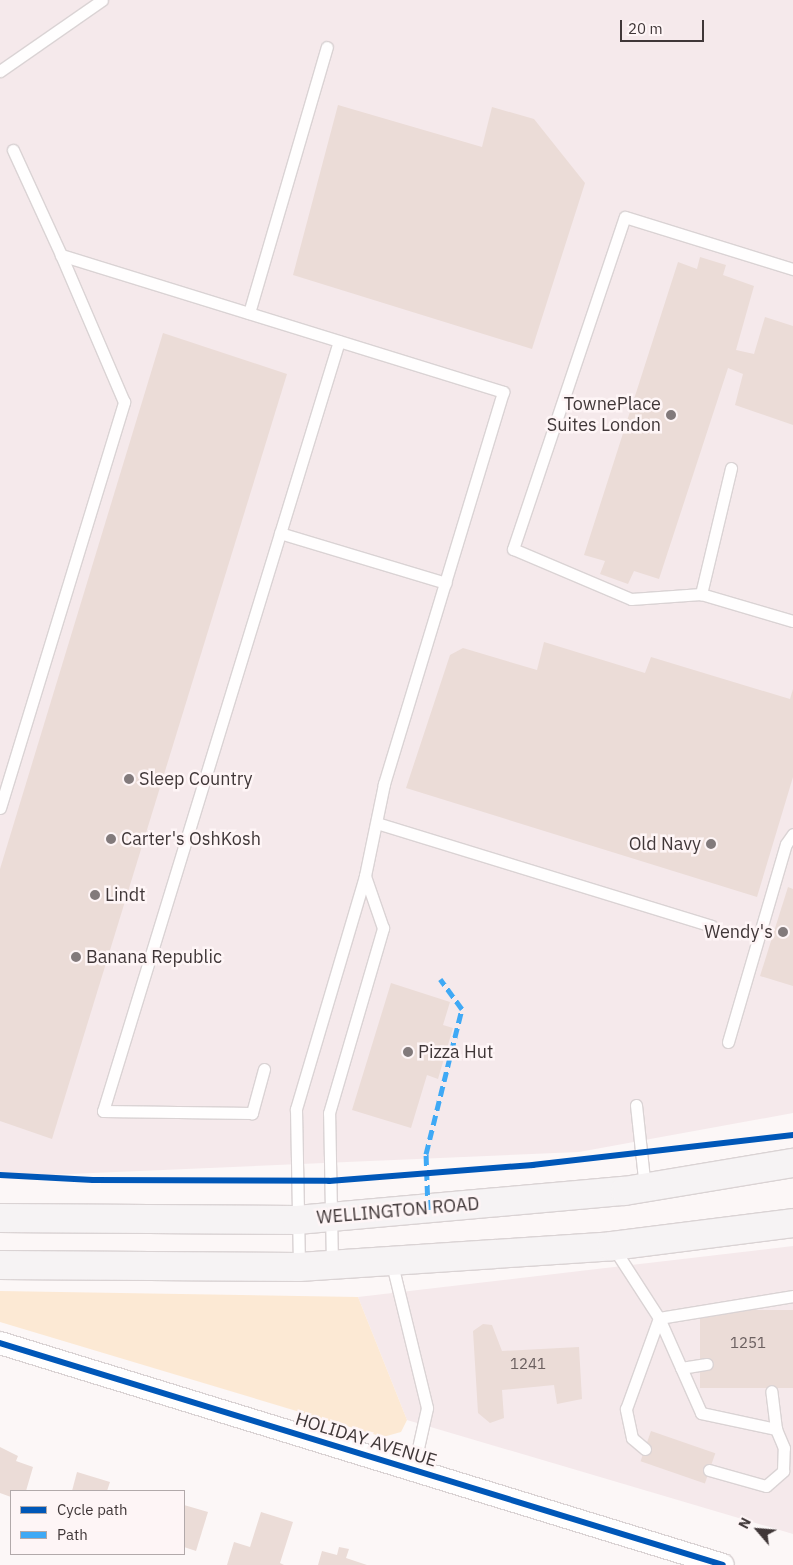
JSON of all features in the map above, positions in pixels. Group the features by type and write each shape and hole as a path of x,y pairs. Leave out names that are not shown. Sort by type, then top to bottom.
{"main road":[{"name":"WELLINGTON ROAD","path":"0,1218 297,1220 645,1188 793,1163"},
{"path":"0,1265 299,1267 612,1246 793,1223"}],"street":[{"name":"HOLIDAY AVENUE","path":"0,1344 723,1565"}],"lane":[{"path":"0,71 102,0"},
{"path":"249,313 327,47"},
{"path":"0,808 124,402 61,255 13,150"},
{"path":"793,269 625,217 512,549 631,599 701,594 793,621"},
{"path":"61,255 503,392 384,784 365,876 296,1108 299,1267"},
{"path":"264,1069 252,1113 102,1111 339,341"},
{"path":"701,594 731,468"},
{"path":"280,533 446,583"},
{"path":"377,823 710,926"},
{"path":"728,1042 788,857 793,834"},
{"path":"332,1264 330,1106 382,935 382,920 365,876"},
{"path":"636,1105 645,1188"},
{"path":"612,1246 659,1318 701,1413 776,1428"},
{"path":"391,1260 427,1408 413,1470"},
{"path":"659,1318 793,1296"},
{"path":"763,1301 765,1314"},
{"path":"645,1449 632,1438 626,1409 659,1318"},
{"path":"681,1368 707,1364"},
{"path":"709,1470 766,1486 783,1471 784,1448 776,1428 771,1391"}],"shaded area":[{"path":"0,0 793,0 793,1113 579,1152 0,1177"},
{"path":"793,1246 793,1534 407,1420 358,1297"},
{"path":"0,1291 358,1297 407,1420 401,1432 383,1437 0,1322"}],"building":[{"path":"338,105 482,147 492,107 534,119 585,183 532,349 293,275"},
{"name":"TownePlace Suites London","path":"700,257 726,265 723,275 754,286 736,350 754,354 765,317 793,326 793,425 735,405 743,374 728,368 659,579 634,571 628,584 600,574 605,561 584,555 678,262 697,269"},
{"path":"163,333 287,374 52,1139 0,1121 0,869"},
{"path":"544,642 645,673 651,657 790,699 793,689 793,777 757,897 406,788 450,655 463,648 537,670"},
{"name":"Wendy's","path":"788,887 793,889 793,986 760,976"},
{"name":"Pizza Hut","path":"391,983 450,1002 443,1025 453,1028 438,1079 427,1075 411,1128 352,1110"},
{"path":"700,1310 793,1310 793,1388 700,1388"},
{"path":"483,1324 492,1325 502,1351 579,1347 582,1399 557,1404 554,1385 502,1390 504,1418 490,1423 478,1413 473,1331"},
{"path":"651,1431 715,1453 705,1483 641,1461"},
{"path":"0,1447 18,1456 16,1461 33,1467 26,1490 10,1490 10,1497 0,1493"},
{"path":"77,1472 110,1482 107,1490 72,1490"},
{"path":"185,1505 208,1512 196,1551 185,1547"},
{"path":"261,1512 293,1522 280,1563 284,1565 227,1565 234,1542 250,1547"},
{"path":"339,1547 349,1549 346,1558 367,1565 318,1565 322,1551 337,1555"}],"marked path":[{"path":"428,1210 426,1154 462,1009 440,979"}],"cycle path":[{"path":"0,1175 93,1180 329,1181 533,1165 793,1135"},
{"path":"0,1343 723,1565"}],"place":[{"name":"TownePlace Suites London","path":"671,415"},
{"name":"Sleep Country","path":"129,779"},
{"name":"Carter's OshKosh","path":"111,839"},
{"name":"Old Navy","path":"711,844"},
{"name":"Lindt","path":"95,895"},
{"name":"Wendy's","path":"783,932"},
{"name":"Banana Republic","path":"76,957"},
{"name":"Pizza Hut","path":"408,1052"}]}
